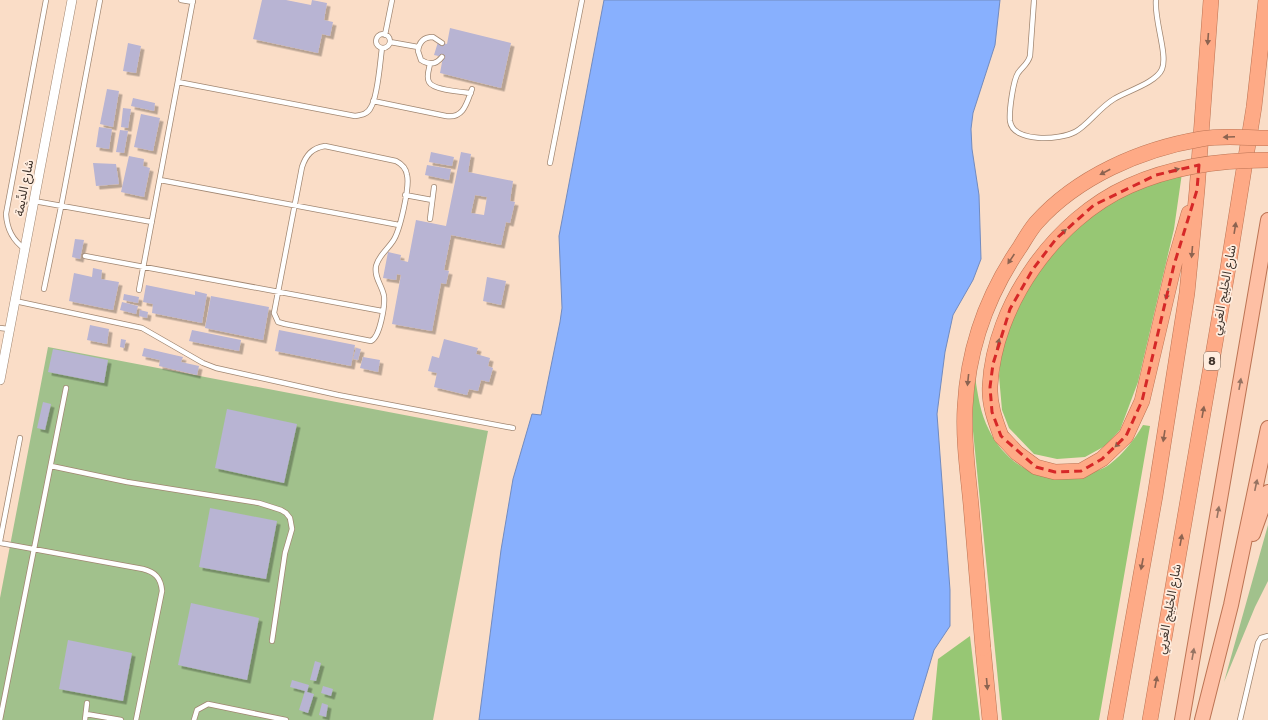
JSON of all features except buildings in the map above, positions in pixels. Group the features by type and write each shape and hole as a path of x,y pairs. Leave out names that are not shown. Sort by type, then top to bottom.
{"highway":[{"path":"1115,720 1155,496 1186,301 1197,190 1211,0"},
{"name":"شارع الخَلِيج العَربِي","path":"1150,720 1230,260 1254,107 1266,0"},
{"path":"990,720 966,452 965,407 970,363 983,315 1005,268 1035,224 1057,202 1084,183 1120,163 1163,147 1203,139 1232,137 1268,138"},
{"path":"1197,190 1174,265 1142,401 1126,436 1102,459 1080,471 1055,472 1036,467 1017,452 1002,436 992,412 990,387 999,337 1010,309 1033,269 1056,239 1094,205 1128,186 1156,175 1201,164 1234,160 1268,160"}],"main road":[{"path":"1182,720 1268,220"},
{"path":"1202,720 1230,605 1268,428"},
{"path":"1230,605 1268,492"}],"street":[{"name":"شارع الدِّيمة","path":"0,380 5,328 15,301 72,0"}],"lane":[{"path":"25,250 12,238 8,230 6,214 46,0"},
{"path":"44,289 100,0"},
{"path":"139,290 193,1 181,0"},
{"path":"385,35 392,0"},
{"path":"550,163 582,0"},
{"path":"1034,0 1030,56 1017,76 1010,122 1014,130 1021,135 1059,137 1078,130 1108,103 1151,80 1160,73 1164,56 1157,24 1156,0"},
{"path":"385,35 389,38 390,42"},
{"path":"382,48 378,45 377,41 378,37 385,35"},
{"path":"442,43 434,37 429,37 424,39 418,47 421,60 430,64 435,63 442,57"},
{"path":"390,42 418,47"},
{"path":"382,48 387,47 390,42"},
{"path":"178,82 355,116 367,112 373,101 382,48"},
{"path":"373,101 450,117 462,112 471,91 436,88 430,85 428,79 430,64"},
{"path":"325,146 396,161 401,164 407,174 405,195 399,225 394,240 382,254 376,267 377,279 384,296 378,335 374,340 365,341 281,324 276,319 274,313 304,160 313,150 325,146"},
{"path":"160,180 399,225"},
{"path":"430,218 434,187"},
{"path":"405,195 432,200"},
{"path":"34,201 152,222"},
{"path":"85,256 382,311"},
{"path":"15,301 142,328 203,363 216,368 338,395 513,428"},
{"path":"0,720 66,388"},
{"path":"20,438 0,542 143,569 159,578 162,591 136,720"},
{"path":"50,466 127,482 259,503 276,508 286,513 290,518 292,529 285,553 272,642"},
{"path":"1240,720 1258,643 1261,638 1268,636"},
{"path":"85,720 88,703"},
{"path":"194,720 197,710 208,704 286,720"},
{"path":"86,714 121,720"}],"highlighted area":[{"path":"1199,165 1197,190 1174,265 1142,401 1126,436 1102,459 1081,471 1055,472 1036,467 1001,436 992,412 990,387 993,364 1010,309 1033,269 1056,239 1094,205 1156,175"}],"green space":[{"path":"1182,173 1174,229 1138,382 1120,430 1105,446 1085,457 1057,459 1034,454 1009,428 1002,410 999,376 1001,351 1016,306 1060,242 1096,211 1128,193"},
{"path":"48,347 488,431 433,720 0,720 0,598"},
{"path":"975,377 983,417 997,444 1008,456 1033,473 1063,479 1078,477 1104,468 1124,451 1143,425 1150,426 1099,720 1002,720 973,431 972,405"},
{"path":"1268,525 1268,581 1255,607 1224,682"},
{"path":"970,636 980,720 932,720 938,659"}],"water":[{"path":"604,0 1000,0 995,45 973,113 971,129 972,149 979,195 981,259 973,280 953,315 945,352 937,414 950,590 950,626 934,650 913,720 479,720 501,550 513,479 532,414 541,415 560,322 562,308 559,236"}]}
